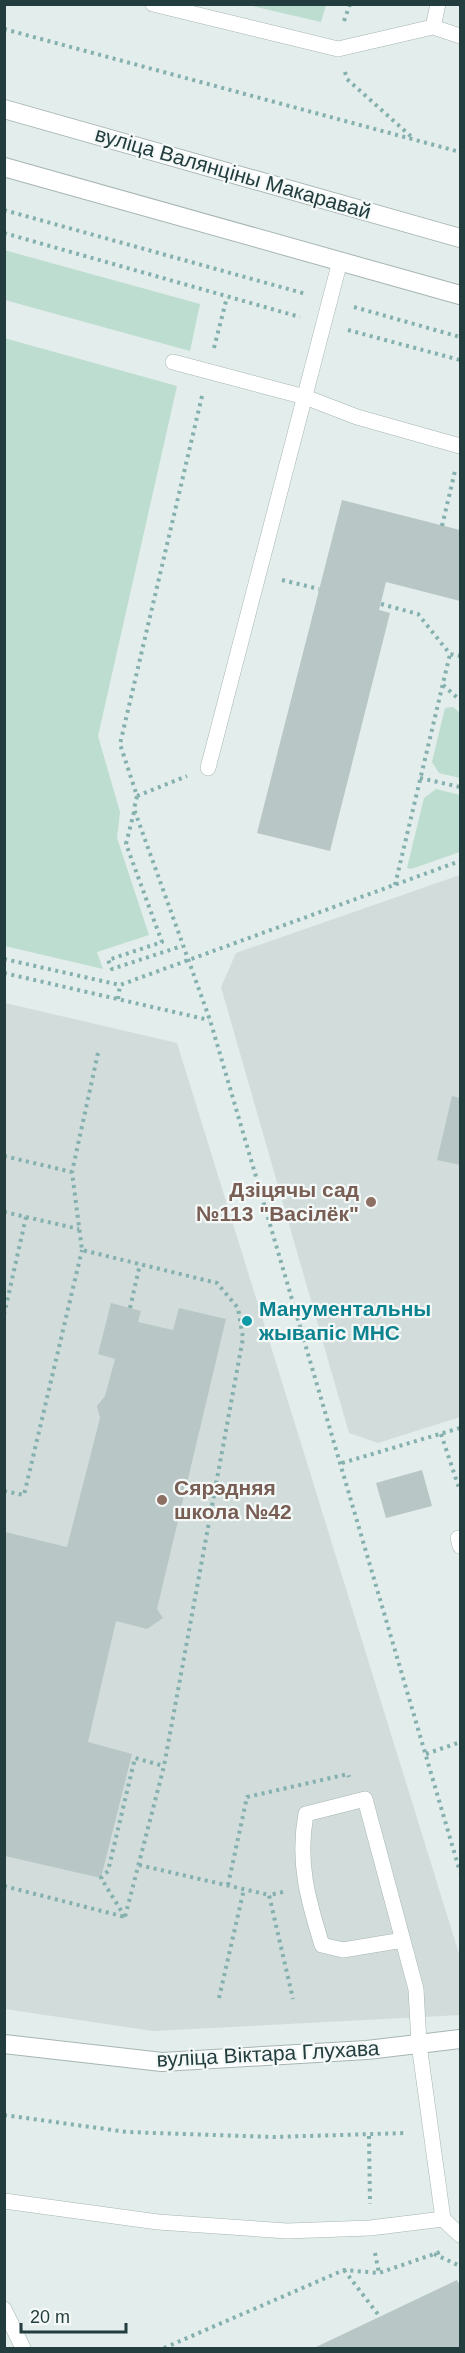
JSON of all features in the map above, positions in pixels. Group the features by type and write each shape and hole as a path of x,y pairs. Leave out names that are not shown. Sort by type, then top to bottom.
{"street":[{"name":"вуліца Валянціны Макаравай","path":"4,109 460,238"},
{"path":"4,166 460,295"},
{"name":"вуліца Віктара Глухава","path":"4,2044 162,2061 419,2044 460,2038"}],"lane":[{"path":"153,4 338,49 433,27 460,36"},
{"path":"433,27 438,4"},
{"path":"208,768 340,261"},
{"path":"173,362 305,397 357,417 460,446"},
{"path":"403,1940 343,1950 322,1945 304,1887 302,1835 306,1814 365,1799 403,1940 416,1989 419,2044 443,2219 460,2235"},
{"path":"4,2201 158,2222 287,2231 370,2228 443,2219"},
{"path":"4,2309 23,2349"}],"path":[{"path":"345,19 350,4"},
{"path":"4,29 460,152"},
{"path":"347,79 415,140"},
{"path":"4,210 315,296"},
{"path":"4,233 310,319"},
{"path":"182,946 112,969 108,960 162,942 126,844 137,796 120,744 207,372 227,297"},
{"path":"351,307 460,337"},
{"path":"344,329 460,360"},
{"path":"442,526 455,471"},
{"path":"282,580 319,589"},
{"path":"381,604 418,614 450,654 460,656"},
{"path":"394,885 450,654"},
{"path":"442,685 460,700"},
{"path":"420,778 460,787"},
{"path":"134,809 210,1020 342,1463 460,1872"},
{"path":"4,958 120,985 460,861"},
{"path":"4,973 210,1020"},
{"path":"118,999 120,985"},
{"path":"4,1491 24,1495 82,1250 72,1172 98,1053"},
{"path":"4,1156 72,1172"},
{"path":"4,1212 79,1229"},
{"path":"5,1312 26,1217"},
{"path":"82,1250 217,1283 238,1308 243,1338 164,1766 125,1917"},
{"path":"130,1308 140,1264"},
{"path":"342,1463 460,1428"},
{"path":"441,1434 460,1491"},
{"path":"426,1754 460,1742"},
{"path":"125,1917 101,1878 108,1871 135,1758 164,1766"},
{"path":"139,1865 269,1895 304,1887"},
{"path":"4,1886 125,1917"},
{"path":"219,1998 244,1889"},
{"path":"269,1895 293,1999"},
{"path":"4,2115 138,2133 273,2137 369,2136 431,2131"},
{"path":"164,2349 344,2270 380,2273 442,2252"},
{"path":"344,2270 380,2317"}],"shaded area":[{"name":"Дзіцячы сад №113 \"Васілёк\"","path":"460,875 460,1417 378,1443 349,1433 221,987 236,953"},
{"name":"Сярэдняя школа №42","path":"5,1003 177,1043 460,1957 460,2015 153,2031 5,2009"}],"green space":[{"path":"248,5 326,5 321,22"},
{"path":"4,250 200,304 190,351 5,300"},
{"path":"4,338 177,386 98,736 120,812 117,838 149,935 97,952 103,969 5,946"},
{"path":"453,707 460,713 460,778 439,773 432,762 445,708"},
{"path":"436,789 460,795 460,852 411,869 407,868 424,798"}],"building":[{"path":"342,500 460,530 460,601 386,582 379,610 390,613 330,851 257,833"},
{"path":"452,1096 460,1098 460,1165 437,1160"},
{"path":"111,1303 141,1311 138,1322 173,1330 179,1308 226,1319 157,1609 163,1618 147,1629 116,1621 88,1742 132,1754 101,1878 5,1856 5,1532 67,1547 100,1418 97,1406 105,1396 115,1359 98,1354"},
{"path":"422,1470 432,1506 386,1518 376,1483"},
{"path":"457,2280 460,2286 460,2348 314,2348"}],"place":[{"name":"Дзіцячы сад №113 \"Васілёк\"","path":"371,1202"},
{"name":"Манументальны жывапіс МНС","path":"247,1321"},
{"name":"Сярэдняя школа №42","path":"162,1500"}]}
